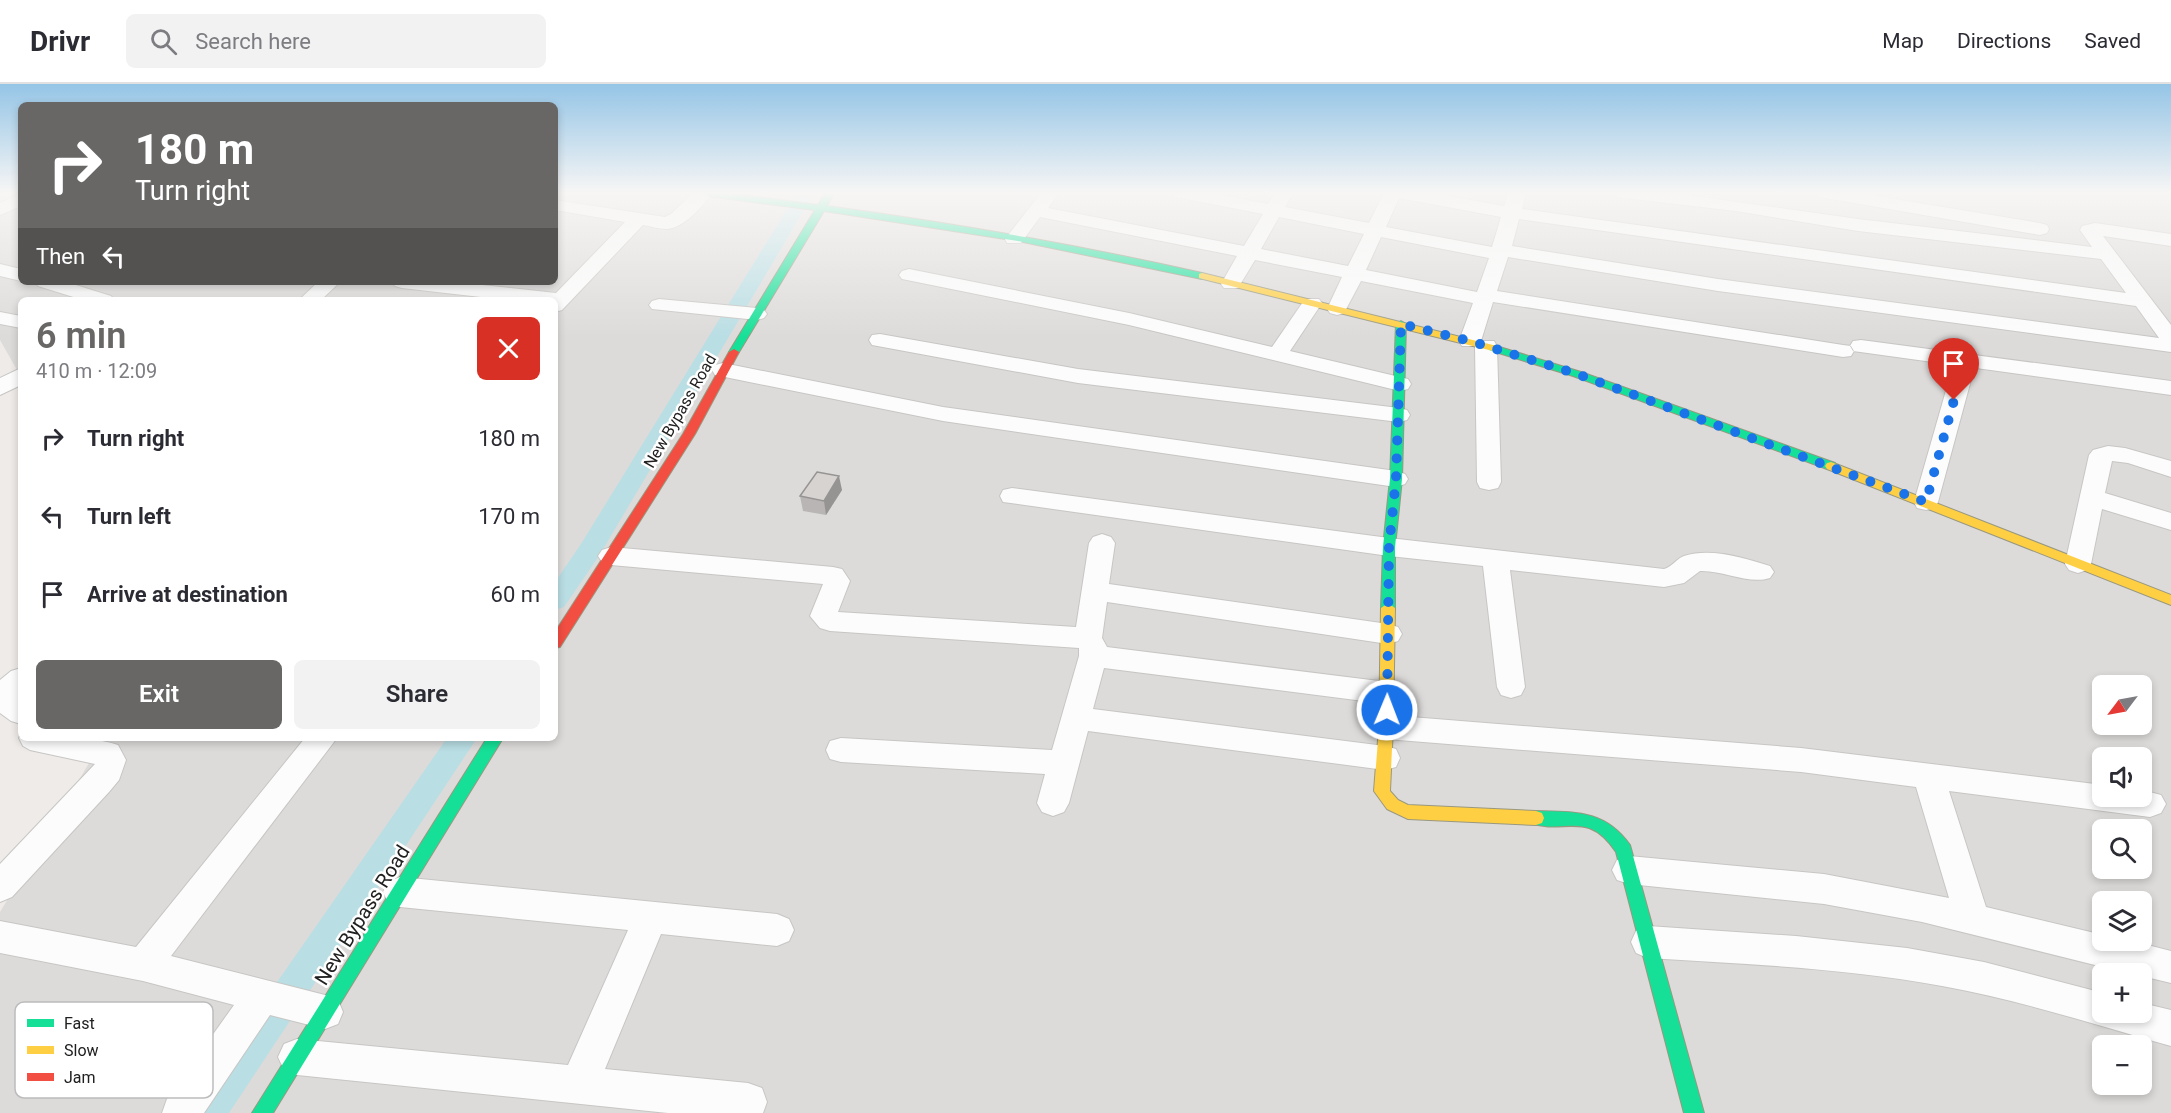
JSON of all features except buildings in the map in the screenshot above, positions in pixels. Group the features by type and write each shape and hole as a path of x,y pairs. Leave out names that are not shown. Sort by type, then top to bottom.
{"street":[{"path":"558,303 617,241"},
{"name":"New Bypass Road","path":"558,638 689,434 723,370 743,313 795,241"},
{"path":"1025,241 1140,262 1401,324 1478,343 1588,377 1926,502 2171,600"},
{"path":"1192,241 1484,297 1852,349 2171,388"},
{"path":"1231,284 1255,241"},
{"path":"1337,309 1370,241"},
{"path":"1439,241 1718,285 2171,346"},
{"path":"1489,482 1478,343 1484,297 1504,241"},
{"path":"1713,241 2142,301"},
{"path":"1996,241 2106,254"},
{"path":"2096,241 2171,339"},
{"path":"0,270 18,273"},
{"path":"909,275 1129,319 1400,384"},
{"path":"55,285 94,297"},
{"path":"312,297 326,285"},
{"path":"431,285 518,297"},
{"path":"1277,355 1312,303"},
{"path":"659,305 743,313"},
{"path":"0,318 18,321"},
{"path":"1401,324 1396,479 1389,547 1387,693 1382,791 1385,799 1396,808 1408,812 1590,820 1607,825 1618,838 1629,870 1694,1113"},
{"path":"880,340 1078,376 1399,415"},
{"path":"723,370 943,414 1396,479"},
{"path":"0,388 18,377"},
{"path":"1926,502 1960,380"},
{"path":"2078,564 2101,455 2107,452 2171,469"},
{"path":"1012,496 1389,547 1664,578 1673,578 1680,575 1690,565 1704,561 1761,572"},
{"path":"2091,497 2171,522"},
{"path":"1053,803 1076,718 1090,648 1102,543"},
{"path":"611,556 833,576 837,581 836,587 824,616 830,621 1079,637 1090,648 1387,693"},
{"path":"1495,558 1511,687"},
{"path":"1095,591 1388,634"},
{"path":"0,666 18,668"},
{"path":"0,696 18,681"},
{"path":"0,701 18,711"},
{"path":"1076,718 1384,758"},
{"path":"1386,727 1753,756 1928,775 2092,796"},
{"path":"0,887 98,783 108,771 111,760 107,754 39,741"},
{"path":"143,965 320,741"},
{"name":"New Bypass Road","path":"262,1113 297,1057 291,1002 400,892 493,741"},
{"path":"841,750 1064,764"},
{"path":"1928,775 1972,918"},
{"path":"1629,870 1824,889 1972,918 2171,968"},
{"path":"400,892 777,930"},
{"path":"579,1085 651,917"},
{"path":"0,937 143,965 291,1002"},
{"path":"1648,942 1852,957 1900,963 1946,971 2092,1007"},
{"path":"213,1081 291,1002"},
{"path":"2152,1023 2171,1028"},
{"path":"297,1057 748,1102"},
{"path":"181,1113 196,1098"}],"shaded area":[{"path":"0,241 18,241 18,285 558,285 558,241 2171,241 2171,1113 0,1113 0,912 102,741 558,741 558,297 18,297 18,372 0,340"}],"waterway":[{"path":"558,597 590,550 777,241"},
{"path":"208,1113 461,741"}],"traffic: fast":[{"path":"734,352 801,241"},
{"path":"1033,241 1202,276"},
{"path":"1388,608 1389,547 1396,479 1401,324"},
{"path":"1493,348 1577,374 1831,466"},
{"path":"262,1113 493,741"},
{"path":"1536,818 1586,820 1607,830 1624,850 1694,1113"}],"traffic: slow":[{"path":"1202,276 1493,348"},
{"path":"1831,466 2171,600"},
{"path":"1388,608 1386,727 1382,791 1386,799 1396,807 1408,812 1536,818"}],"traffic: jam":[{"path":"558,638 689,434 734,352"}],"route":[{"path":"1387,710 1389,547 1396,479 1401,324 1470,341 1577,374 1926,502 1954,400"}]}
